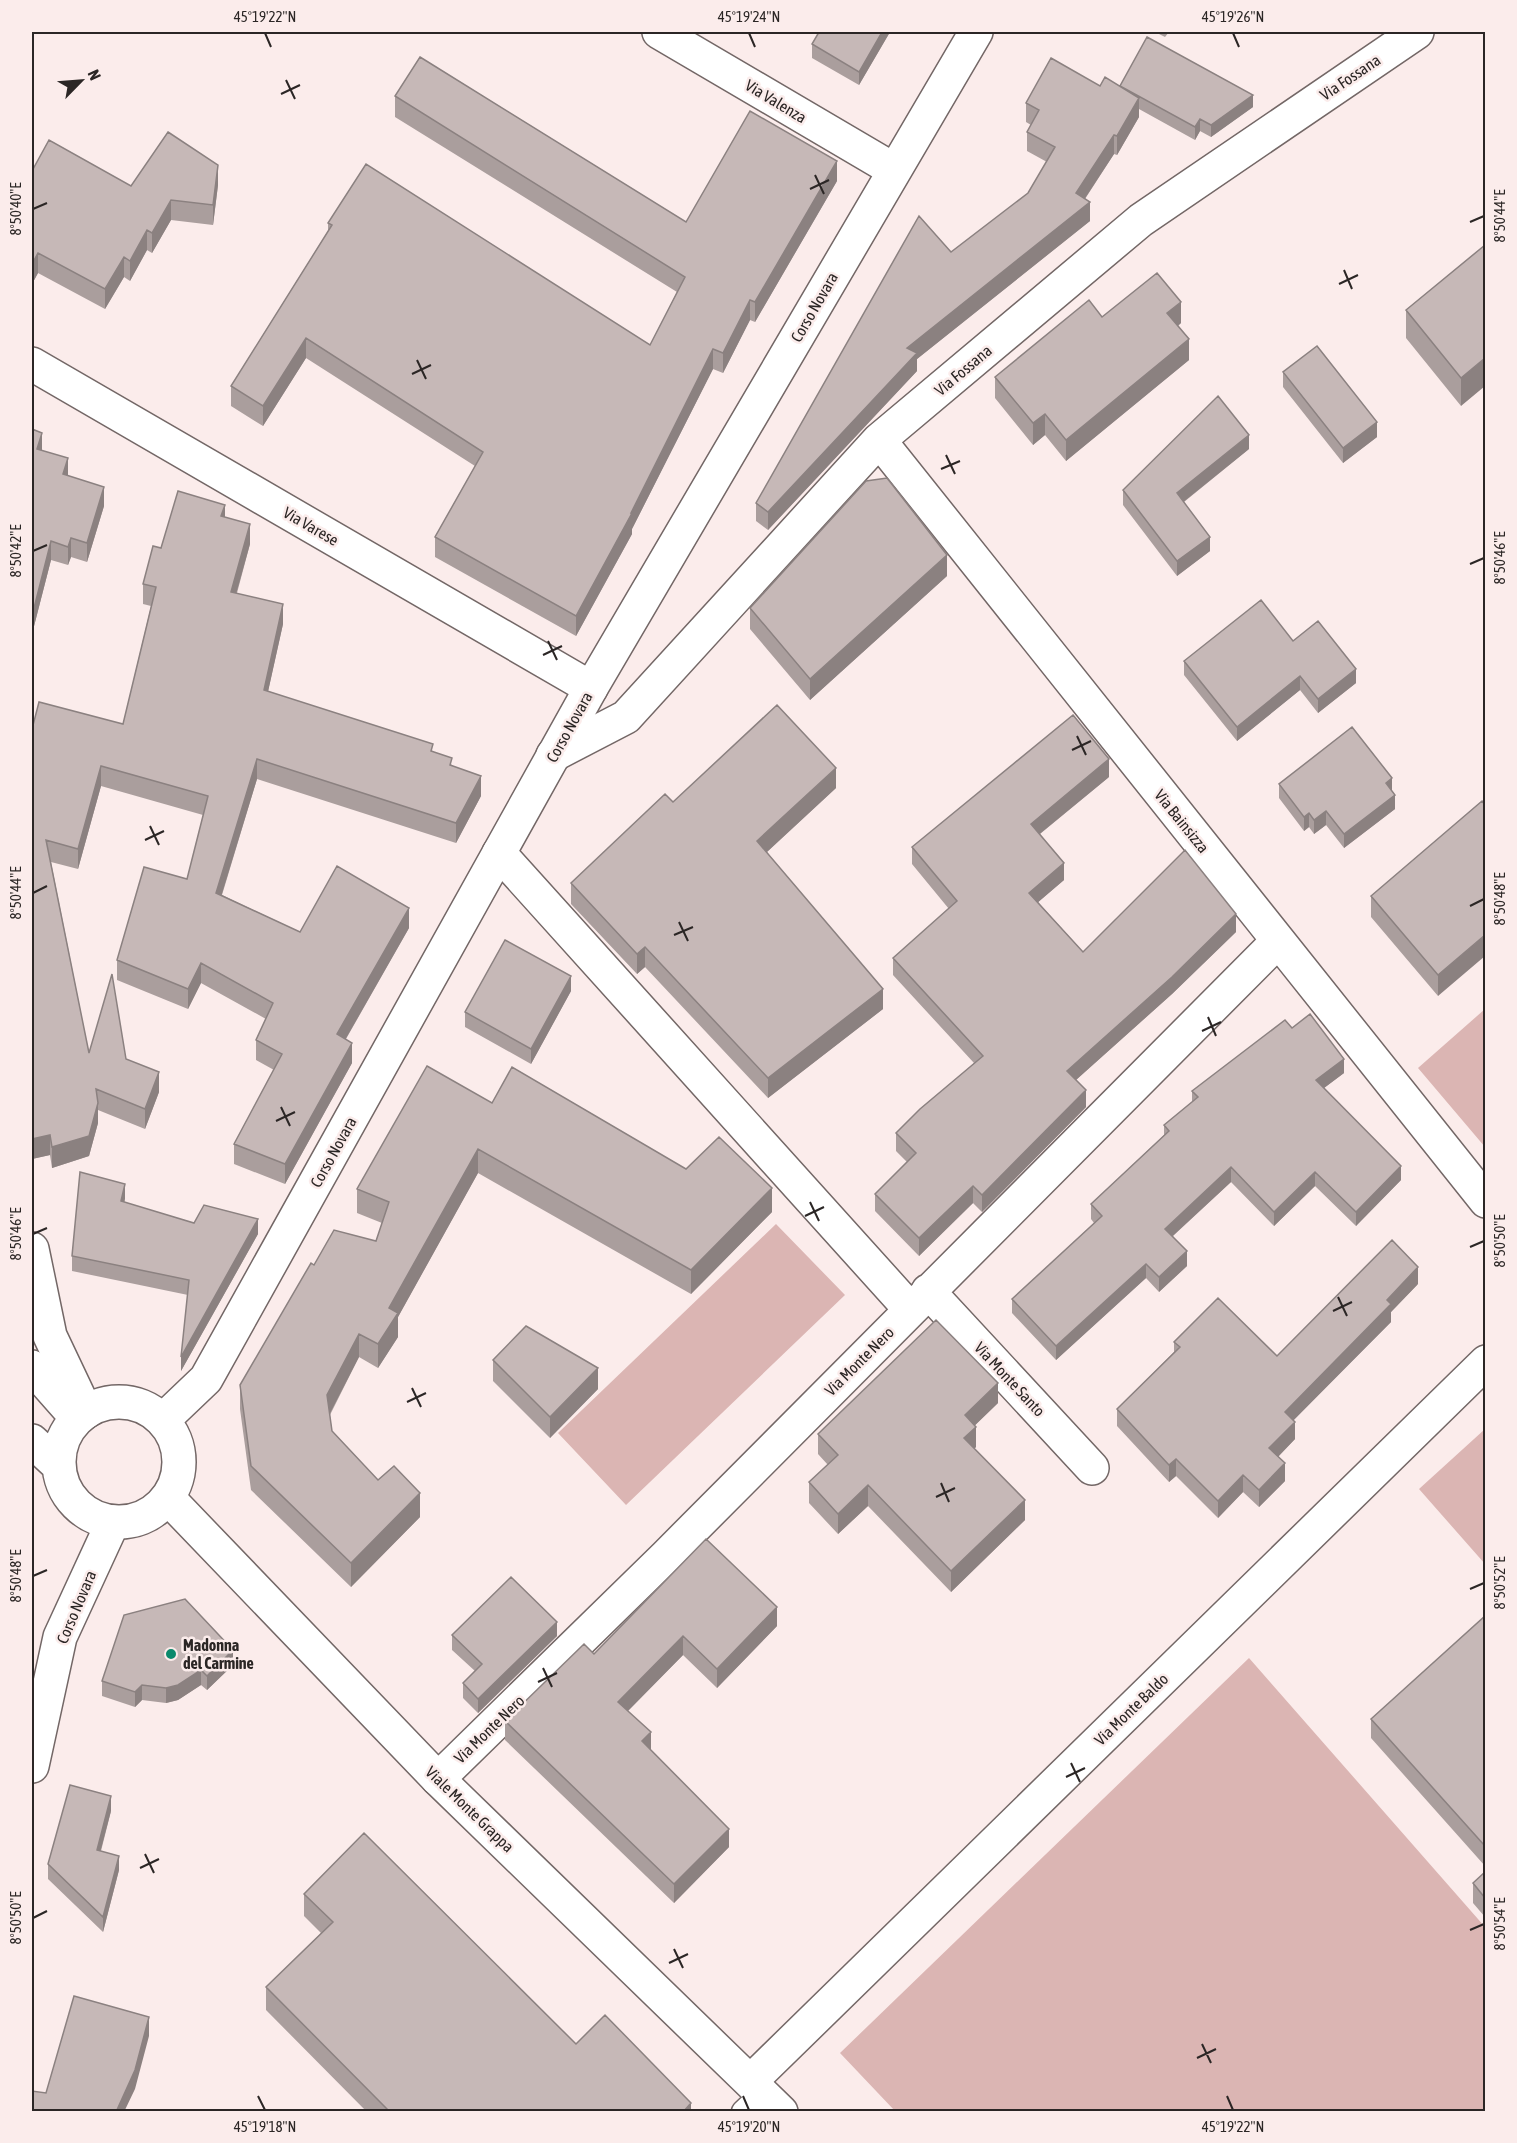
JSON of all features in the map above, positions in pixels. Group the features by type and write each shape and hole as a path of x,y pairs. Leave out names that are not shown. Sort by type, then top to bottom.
{"street":[{"name":"Via Valenza","path":"659,32 894,170"},
{"name":"Corso Novara","path":"163,1420 207,1379 591,687 976,32"},
{"name":"Via Fossana","path":"553,755 626,717 879,440 1141,220 1417,32"},
{"name":"Via Varese","path":"32,364 591,687"},
{"name":"Via Bainsizza","path":"879,440 1485,1201"},
{"name":"Via Monte Santo","path":"499,853 919,1300 1092,1468"},
{"name":"Via Monte Nero","path":"438,1779 666,1556 1278,941"},
{"path":"32,1249 50,1336 82,1415"},
{"name":"Via Monte Baldo","path":"760,2099 1485,1362"},
{"path":"32,1367 82,1415"},
{"path":"118,1401 134,1403 150,1410 163,1420 175,1438 180,1458 177,1479 168,1498 158,1509 144,1518 129,1522 113,1522 93,1516 76,1504 64,1487 59,1466 60,1448 66,1432 82,1415 101,1404 118,1401"},
{"path":"32,1441 59,1466"},
{"name":"Viale Monte Grappa","path":"168,1498 438,1779 760,2099"},
{"name":"Corso Novara","path":"32,1766 60,1637 113,1522"}],"shaded area":[{"path":"1485,1009 1485,1147 1418,1068"},
{"path":"776,1224 845,1295 626,1505 558,1433"},
{"path":"1485,1429 1485,1564 1419,1489"},
{"path":"1249,1658 1485,1927 1485,2111 895,2111 840,2053"}],"building":[{"path":"819,32 882,32 859,72 812,44"},
{"path":"1147,37 1253,95 1211,125 1200,119 1195,127 1120,86"},
{"path":"420,57 686,222 750,111 837,161 755,302 750,300 723,353 713,349 632,513 576,616 435,537 483,452 306,338 263,406 231,386 332,225 328,223 366,164 650,345 685,277 395,96"},
{"path":"1051,58 1100,86 1105,77 1139,98 1117,136 1114,135 1076,193 1090,202 907,348 917,353 768,512 756,503 919,216 951,252 1028,193 1055,147 1027,132 1039,110 1026,103"},
{"path":"168,132 218,165 213,205 171,200 152,233 147,230 130,261 124,257 105,289 38,253 32,264 32,171 49,140 131,186"},
{"path":"1485,245 1485,358 1461,378 1406,310"},
{"path":"1157,273 1181,302 1167,313 1189,339 1066,440 1045,414 1033,423 995,377 1089,300 1102,317"},
{"path":"1317,346 1377,422 1343,448 1283,372"},
{"path":"1218,396 1249,435 1177,493 1210,537 1177,561 1123,490"},
{"path":"32,429 42,433 37,449 68,458 63,474 104,487 87,543 71,538 68,547 51,541 32,616"},
{"path":"887,478 947,555 810,679 750,608 866,481"},
{"path":"178,491 225,505 221,516 250,524 231,592 283,604 264,690 433,744 431,751 452,758 450,765 481,776 456,823 257,759 216,893 300,932 337,866 409,908 337,1034 352,1043 285,1164 234,1144 282,1054 256,1040 273,1003 201,963 188,989 117,960 144,867 187,879 208,796 101,766 78,849 46,840 89,1053 112,974 126,1059 159,1072 145,1109 96,1089 98,1103 89,1136 52,1147 50,1135 32,1139 32,729 39,702 123,724 156,587 143,584 153,546 161,548"},
{"path":"1261,600 1293,641 1318,621 1356,669 1318,699 1300,676 1237,727 1184,661"},
{"path":"777,705 836,768 757,841 883,989 768,1078 645,947 637,954 571,883 665,794 673,802"},
{"path":"1073,715 1109,759 1031,824 1064,863 1029,893 1083,952 1185,850 1236,914 1172,977 1067,1071 1086,1090 982,1195 973,1186 919,1238 875,1194 916,1153 896,1133 920,1109 983,1056 893,958 957,901 912,847"},
{"path":"1352,727 1392,778 1386,783 1395,795 1344,834 1326,811 1314,820 1309,813 1304,817 1279,784"},
{"path":"1482,801 1485,805 1485,935 1438,975 1371,896"},
{"path":"505,940 571,976 531,1049 465,1012"},
{"path":"1310,1014 1344,1059 1316,1080 1401,1166 1356,1212 1315,1172 1274,1212 1231,1167 1165,1229 1187,1251 1159,1277 1146,1264 1056,1346 1012,1299 1102,1216 1091,1204 1169,1131 1164,1125 1198,1097 1192,1091 1285,1020 1292,1028"},
{"path":"427,1066 492,1103 512,1067 686,1169 719,1137 772,1188 691,1270 478,1149 389,1308 398,1313 378,1344 359,1334 327,1395 332,1431 378,1480 394,1466 420,1493 351,1563 251,1466 240,1385 311,1263 314,1265 334,1230 376,1241 389,1202 357,1189"},
{"path":"80,1172 125,1184 121,1201 194,1223 204,1205 258,1219 181,1357 189,1280 72,1256"},
{"path":"1392,1240 1418,1267 1387,1300 1391,1304 1285,1412 1295,1422 1269,1448 1285,1463 1259,1490 1243,1475 1218,1501 1176,1459 1169,1465 1117,1409 1180,1347 1174,1342 1218,1298 1277,1356"},
{"path":"936,1320 998,1383 965,1415 976,1427 964,1438 1025,1500 951,1571 868,1485 838,1514 809,1482 838,1455 818,1434"},
{"path":"526,1326 598,1368 550,1417 493,1360"},
{"path":"706,1539 777,1607 717,1669 683,1636 618,1702 651,1732 642,1741 729,1829 674,1884 505,1721 584,1644 594,1654"},
{"path":"511,1577 557,1622 478,1699 463,1683 482,1664 452,1635"},
{"path":"185,1599 233,1650 207,1676 201,1670 178,1685 166,1688 142,1685 135,1692 102,1681 124,1615"},
{"path":"1485,1616 1485,1846 1371,1719"},
{"path":"70,1785 111,1796 97,1850 119,1856 103,1917 48,1864"},
{"path":"364,1833 576,2044 605,2015 691,2103 683,2112 390,2112 266,1987 333,1922 304,1894"},
{"path":"1485,1872 1485,1898 1473,1883"},
{"path":"74,1996 149,2017 135,2070 116,2112 32,2112 32,2091 46,2093"}],"place":[{"name":"Madonna del Carmine","path":"171,1654"}]}
